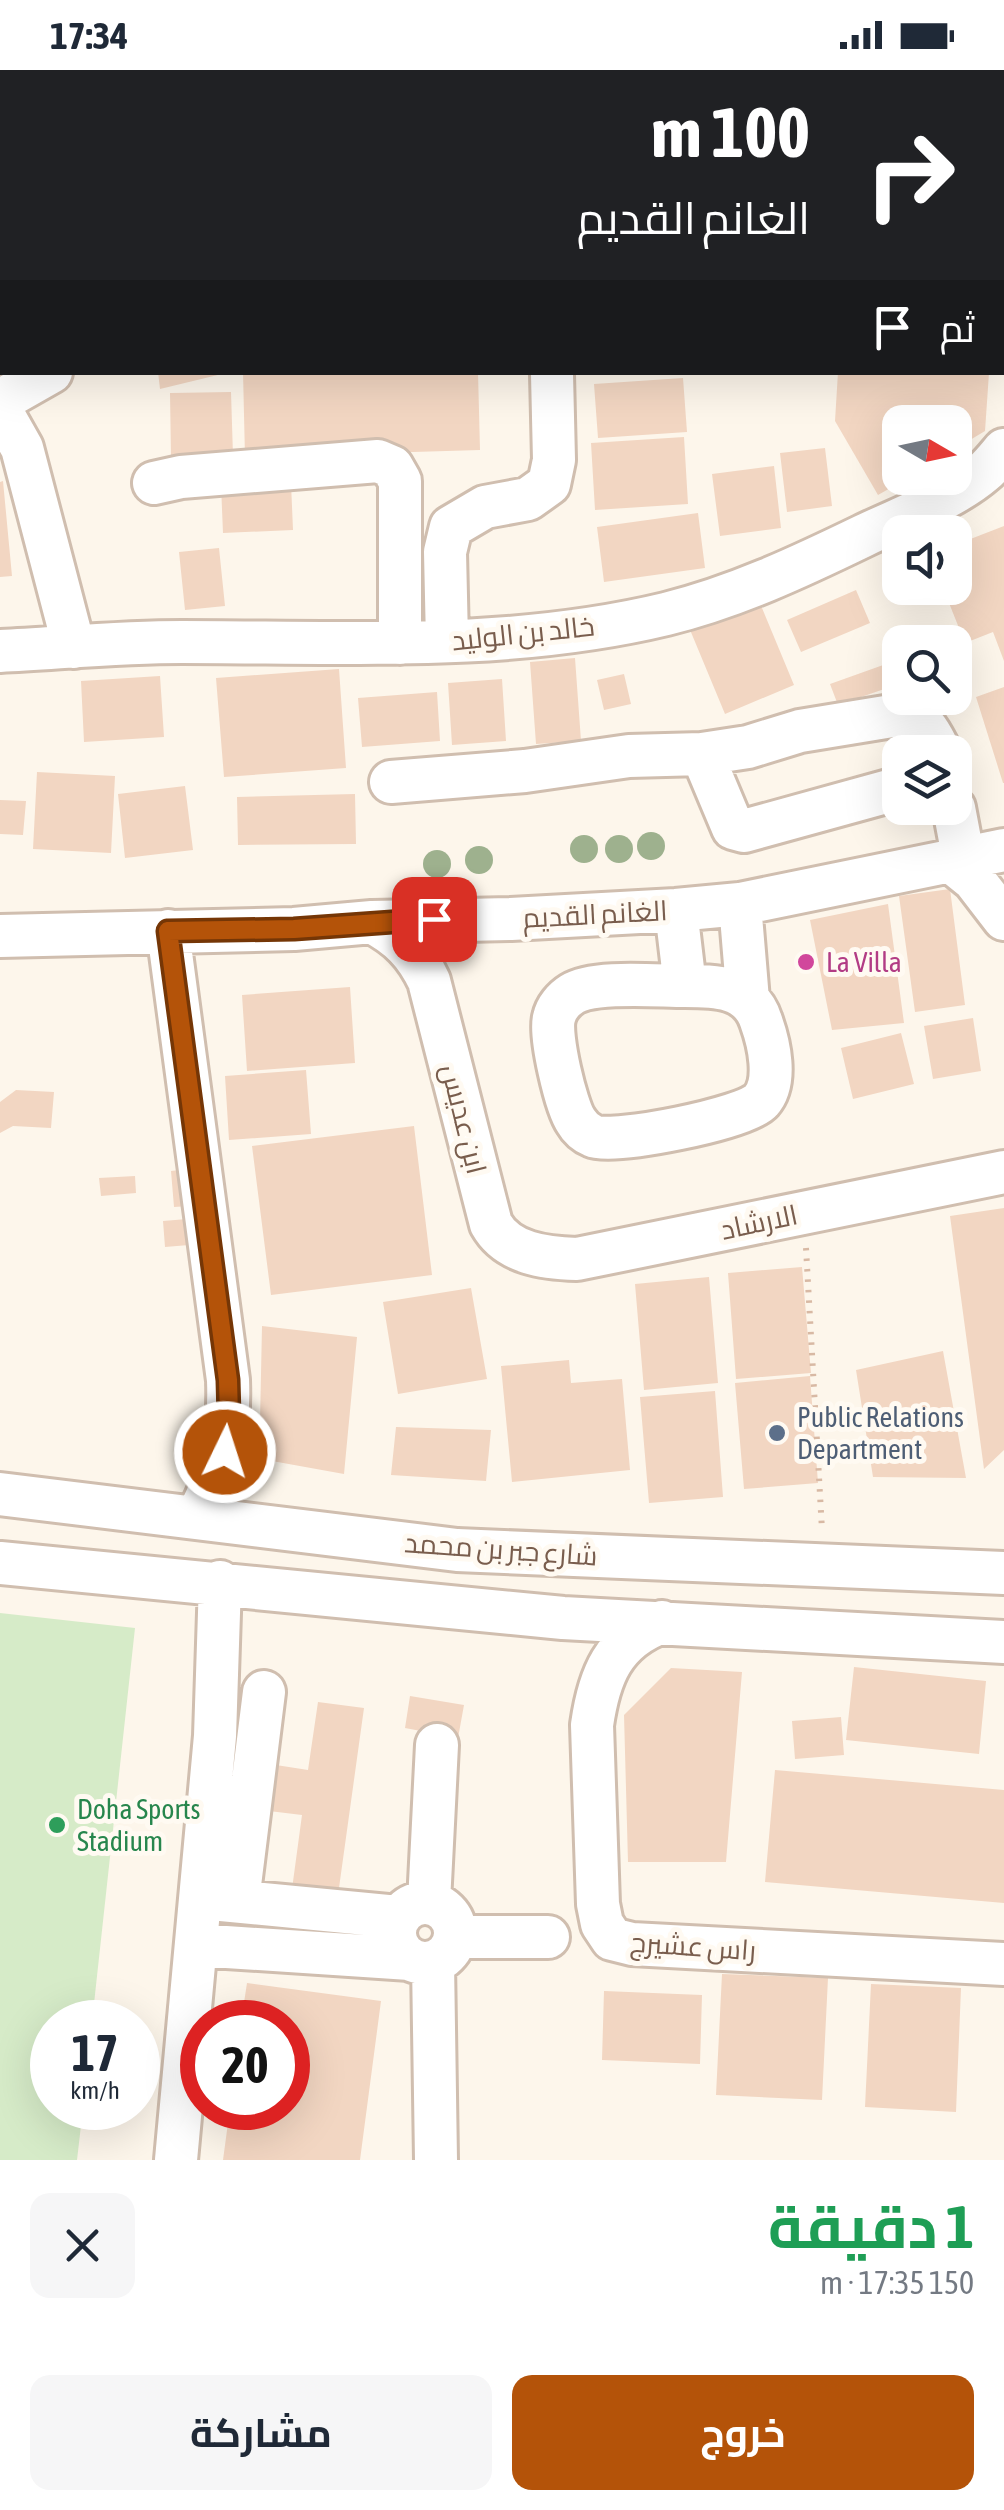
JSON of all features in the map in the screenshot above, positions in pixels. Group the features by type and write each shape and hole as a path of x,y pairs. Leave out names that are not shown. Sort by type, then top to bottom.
{"street":[{"path":"47,375 0,405 22,448 74,648"},
{"path":"447,642 445,552 451,527 485,507 528,499 549,484 554,460 552,375"},
{"name":"خالد بن الوليد","path":"0,652 176,642 447,642 512,638 667,614 793,570 944,496 984,473 1004,450"},
{"path":"154,483 181,477 378,461 392,467 400,481 400,643"},
{"path":"391,782 525,771 629,756 702,754 748,747 800,731 904,714 920,719 932,735"},
{"path":"702,754 726,817 733,828 744,831 882,793"},
{"path":"961,825 974,858 974,880 1004,919"},
{"name":"الغانم القديم","path":"0,936 294,929 372,922 676,910 740,904 974,858"},
{"path":"740,904 748,1000 761,1020 771,1079 768,1090 753,1108 610,1140 588,1134 572,1116 553,1035 554,1018 562,1002 574,992 591,988 724,987 748,1000"},
{"path":"676,910 685,986"},
{"path":"429,982 436,949 459,920"},
{"name":"ابن عديس","path":"372,922 391,931 407,946 429,982 490,1224 505,1242 515,1246"},
{"path":"168,931 228,1380 225,1452 197,1517"},
{"name":"الارشاد","path":"515,1246 545,1258 576,1259 1004,1172"},
{"name":"شارع جبر بن محمد","path":"0,1494 457,1550 1004,1573"},
{"path":"0,1564 220,1582 564,1618 1004,1642"},
{"path":"219,1900 216,1736 220,1582"},
{"name":"راس عشيرج","path":"662,1622 638,1630 619,1650 604,1672 596,1698 592,1725 598,1904 602,1924 612,1939 632,1944 1004,1964"},
{"path":"176,2160 196,1945 219,1900 264,1692"},
{"path":"432,1953 395,1940 413,1910 436,1745"},
{"path":"219,1900 449,1914 454,1924 432,1953 436,2160"},
{"path":"196,1945 432,1953 548,1936"}],"path":[{"path":"804,1213 824,1566"}],"green space":[{"name":"Doha Sports Stadium","path":"0,1613 135,1628 94,2000 30,2000 30,2130 80,2130 77,2160 0,2160"}],"building":[{"path":"158,375 218,375 160,389"},
{"path":"243,375 478,375 480,450 245,457"},
{"path":"838,375 989,375 985,431 972,439 972,405 882,405 882,493 878,495 835,421"},
{"path":"683,378 687,432 598,438 594,384"},
{"path":"231,392 233,456 171,458 170,393"},
{"path":"684,437 688,504 595,510 591,443"},
{"path":"825,448 832,506 787,512 780,453"},
{"path":"774,466 781,528 720,536 712,474"},
{"path":"3,481 12,576 0,577 0,482"},
{"path":"291,483 293,530 223,533 221,485"},
{"path":"698,513 705,568 604,582 597,527"},
{"path":"1004,526 1004,661 993,632 972,640 972,625 958,625 950,605 972,605 972,538"},
{"path":"219,548 225,606 185,610 179,552"},
{"path":"856,590 870,623 801,652 787,620"},
{"path":"757,596 794,685 725,714 688,625"},
{"path":"575,658 581,741 536,744 530,662"},
{"path":"882,665 882,690 838,705 830,684"},
{"path":"339,669 346,768 224,777 216,678"},
{"path":"624,674 631,704 604,710 597,680"},
{"path":"160,676 164,737 84,742 81,681"},
{"path":"502,679 506,741 452,745 448,683"},
{"path":"1004,687 1004,783 1003,783 976,697"},
{"path":"437,692 440,741 362,747 358,698"},
{"path":"37,772 115,776 111,853 33,849"},
{"path":"185,786 193,850 125,858 118,794"},
{"path":"355,794 356,844 238,845 237,797"},
{"path":"0,800 26,801 23,835 0,834"},
{"path":"950,889 965,1005 915,1012 899,896"},
{"path":"888,904 904,1023 832,1030 810,920"},
{"path":"350,987 355,1063 247,1071 242,995"},
{"path":"973,1018 981,1071 933,1079 924,1026"},
{"path":"901,1033 914,1084 853,1099 841,1048"},
{"path":"306,1070 311,1134 229,1140 225,1076"},
{"path":"16,1090 54,1092 51,1128 13,1126 0,1133 0,1102"},
{"path":"414,1126 432,1275 271,1295 252,1146"},
{"path":"188,1169 190,1206 174,1207 171,1171"},
{"path":"135,1176 136,1193 101,1196 99,1178"},
{"path":"1004,1208 1004,1450 984,1469 950,1216"},
{"path":"199,1218 201,1244 165,1247 163,1221"},
{"name":"Public Relations Department","path":"802,1267 811,1373 736,1379 728,1273"},
{"name":"Public Relations Department","path":"709,1277 718,1383 644,1390 635,1284"},
{"path":"471,1288 487,1379 398,1394 383,1302"},
{"path":"262,1326 357,1337 344,1474 272,1461 260,1422"},
{"path":"943,1351 966,1478 873,1477 856,1370"},
{"path":"569,1360 571,1383 622,1379 630,1470 512,1482 501,1366"},
{"name":"Public Relations Department","path":"810,1376 818,1483 744,1489 735,1383"},
{"name":"Public Relations Department","path":"715,1391 723,1497 649,1503 640,1397"},
{"path":"396,1427 491,1430 486,1481 391,1475"},
{"path":"854,1667 986,1681 979,1754 846,1740"},
{"path":"671,1668 742,1672 726,1862 628,1862 624,1715"},
{"path":"410,1696 464,1705 458,1738 405,1728"},
{"path":"318,1702 364,1708 338,1895 292,1889 302,1815 269,1811 276,1765 308,1770"},
{"path":"841,1717 844,1755 795,1759 792,1721"},
{"path":"775,1770 1004,1790 1004,1903 765,1882"},
{"path":"722,1974 828,1978 822,2100 716,2095"},
{"path":"247,1983 381,2001 360,2160 223,2160 227,2130 310,2130 310,2000 244,2000"},
{"path":"871,1984 961,1988 956,2112 865,2107"},
{"path":"604,1991 702,1995 700,2064 602,2060"}],"place":[{"name":"La Villa","path":"806,962"},
{"name":"Public Relations Department","path":"777,1433"},
{"name":"Doha Sports Stadium","path":"57,1825"}],"route":[{"path":"225,1452 228,1380 168,931 294,929 434,919"}]}
